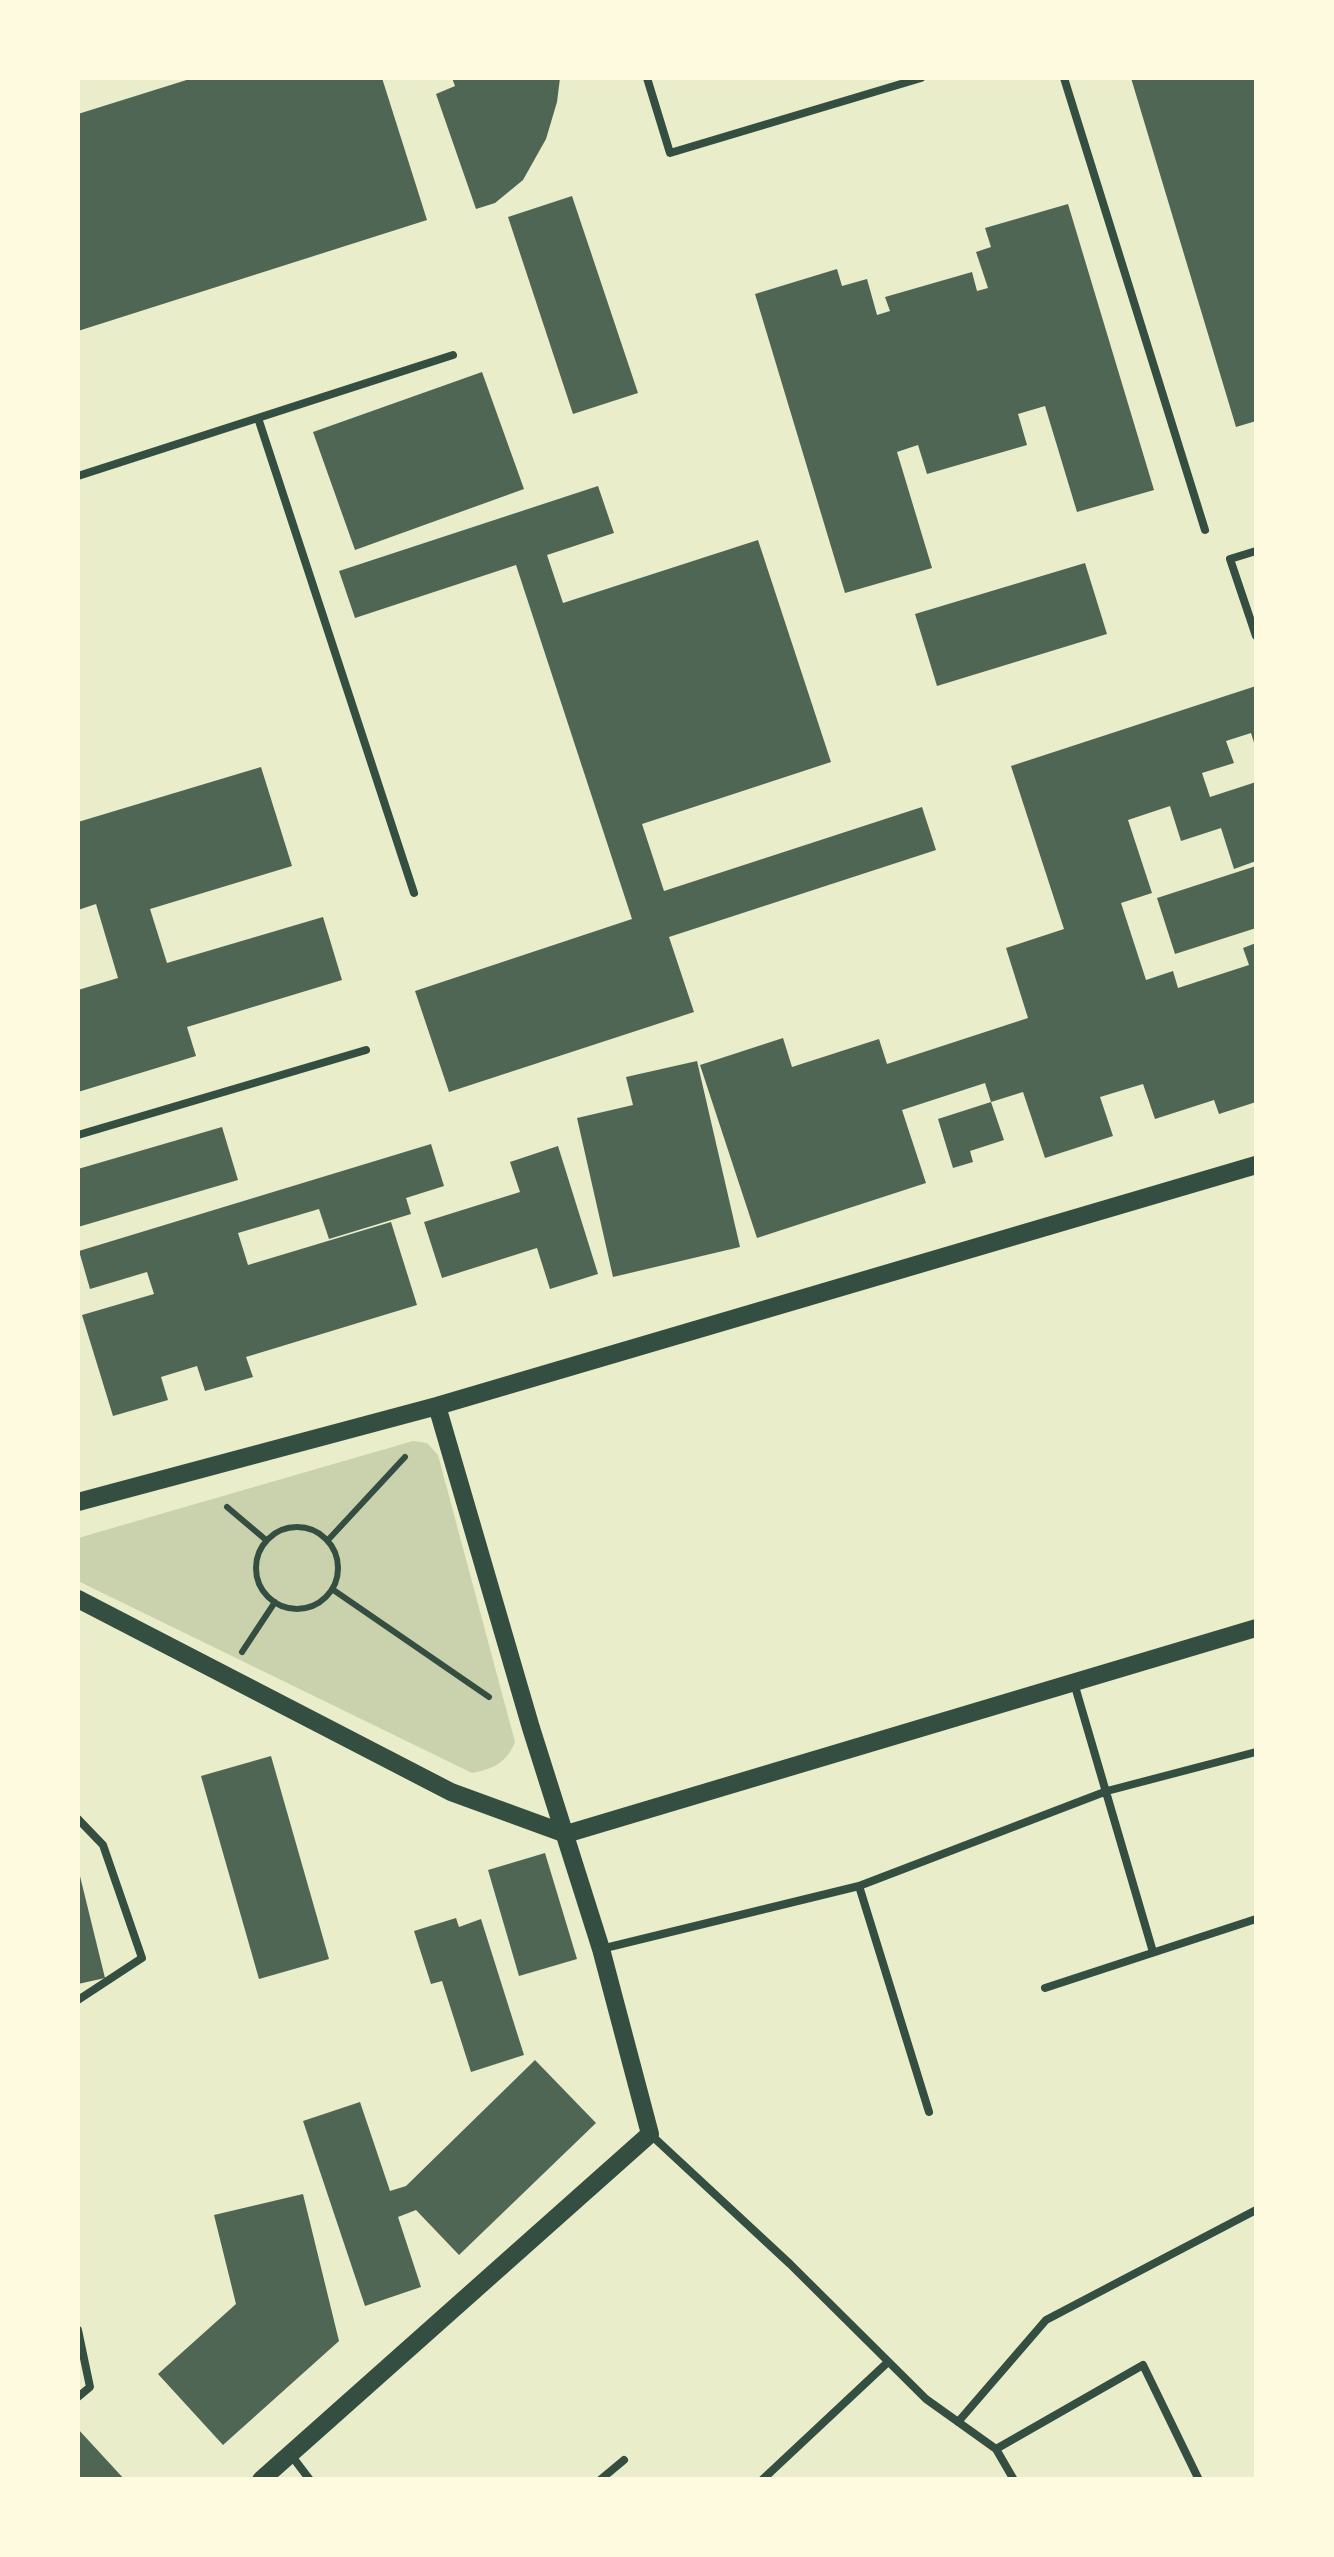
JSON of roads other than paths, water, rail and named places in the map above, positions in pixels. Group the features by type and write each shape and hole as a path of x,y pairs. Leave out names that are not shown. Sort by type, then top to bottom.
{"street":[{"path":"78,1502 437,1406 1256,1165"},
{"path":"262,2480 650,2134 601,1949 531,1728 437,1406"},
{"path":"78,1599 452,1792 566,1834 1256,1628"}],"lane":[{"path":"648,78 670,153 922,78"},
{"path":"1064,78 1205,530"},
{"path":"78,476 454,356"},
{"path":"258,418 414,893"},
{"path":"1256,551 1230,558 1256,636"},
{"path":"78,1135 366,1050"},
{"path":"1073,1680 1154,1952"},
{"path":"601,1949 859,1886 1106,1791 1256,1752"},
{"path":"78,1819 103,1845 142,1958 78,2000"},
{"path":"859,1886 929,2112"},
{"path":"1045,1988 1256,1919"},
{"path":"650,2134 790,2264 926,2399 996,2450 1014,2480"},
{"path":"958,2422 1046,2320 1256,2210"},
{"path":"78,2330 90,2386 78,2397"},
{"path":"762,2480 888,2362"},
{"path":"996,2450 1143,2365 1199,2480"},
{"path":"290,2454 310,2480"},
{"path":"600,2480 624,2460"}]}
